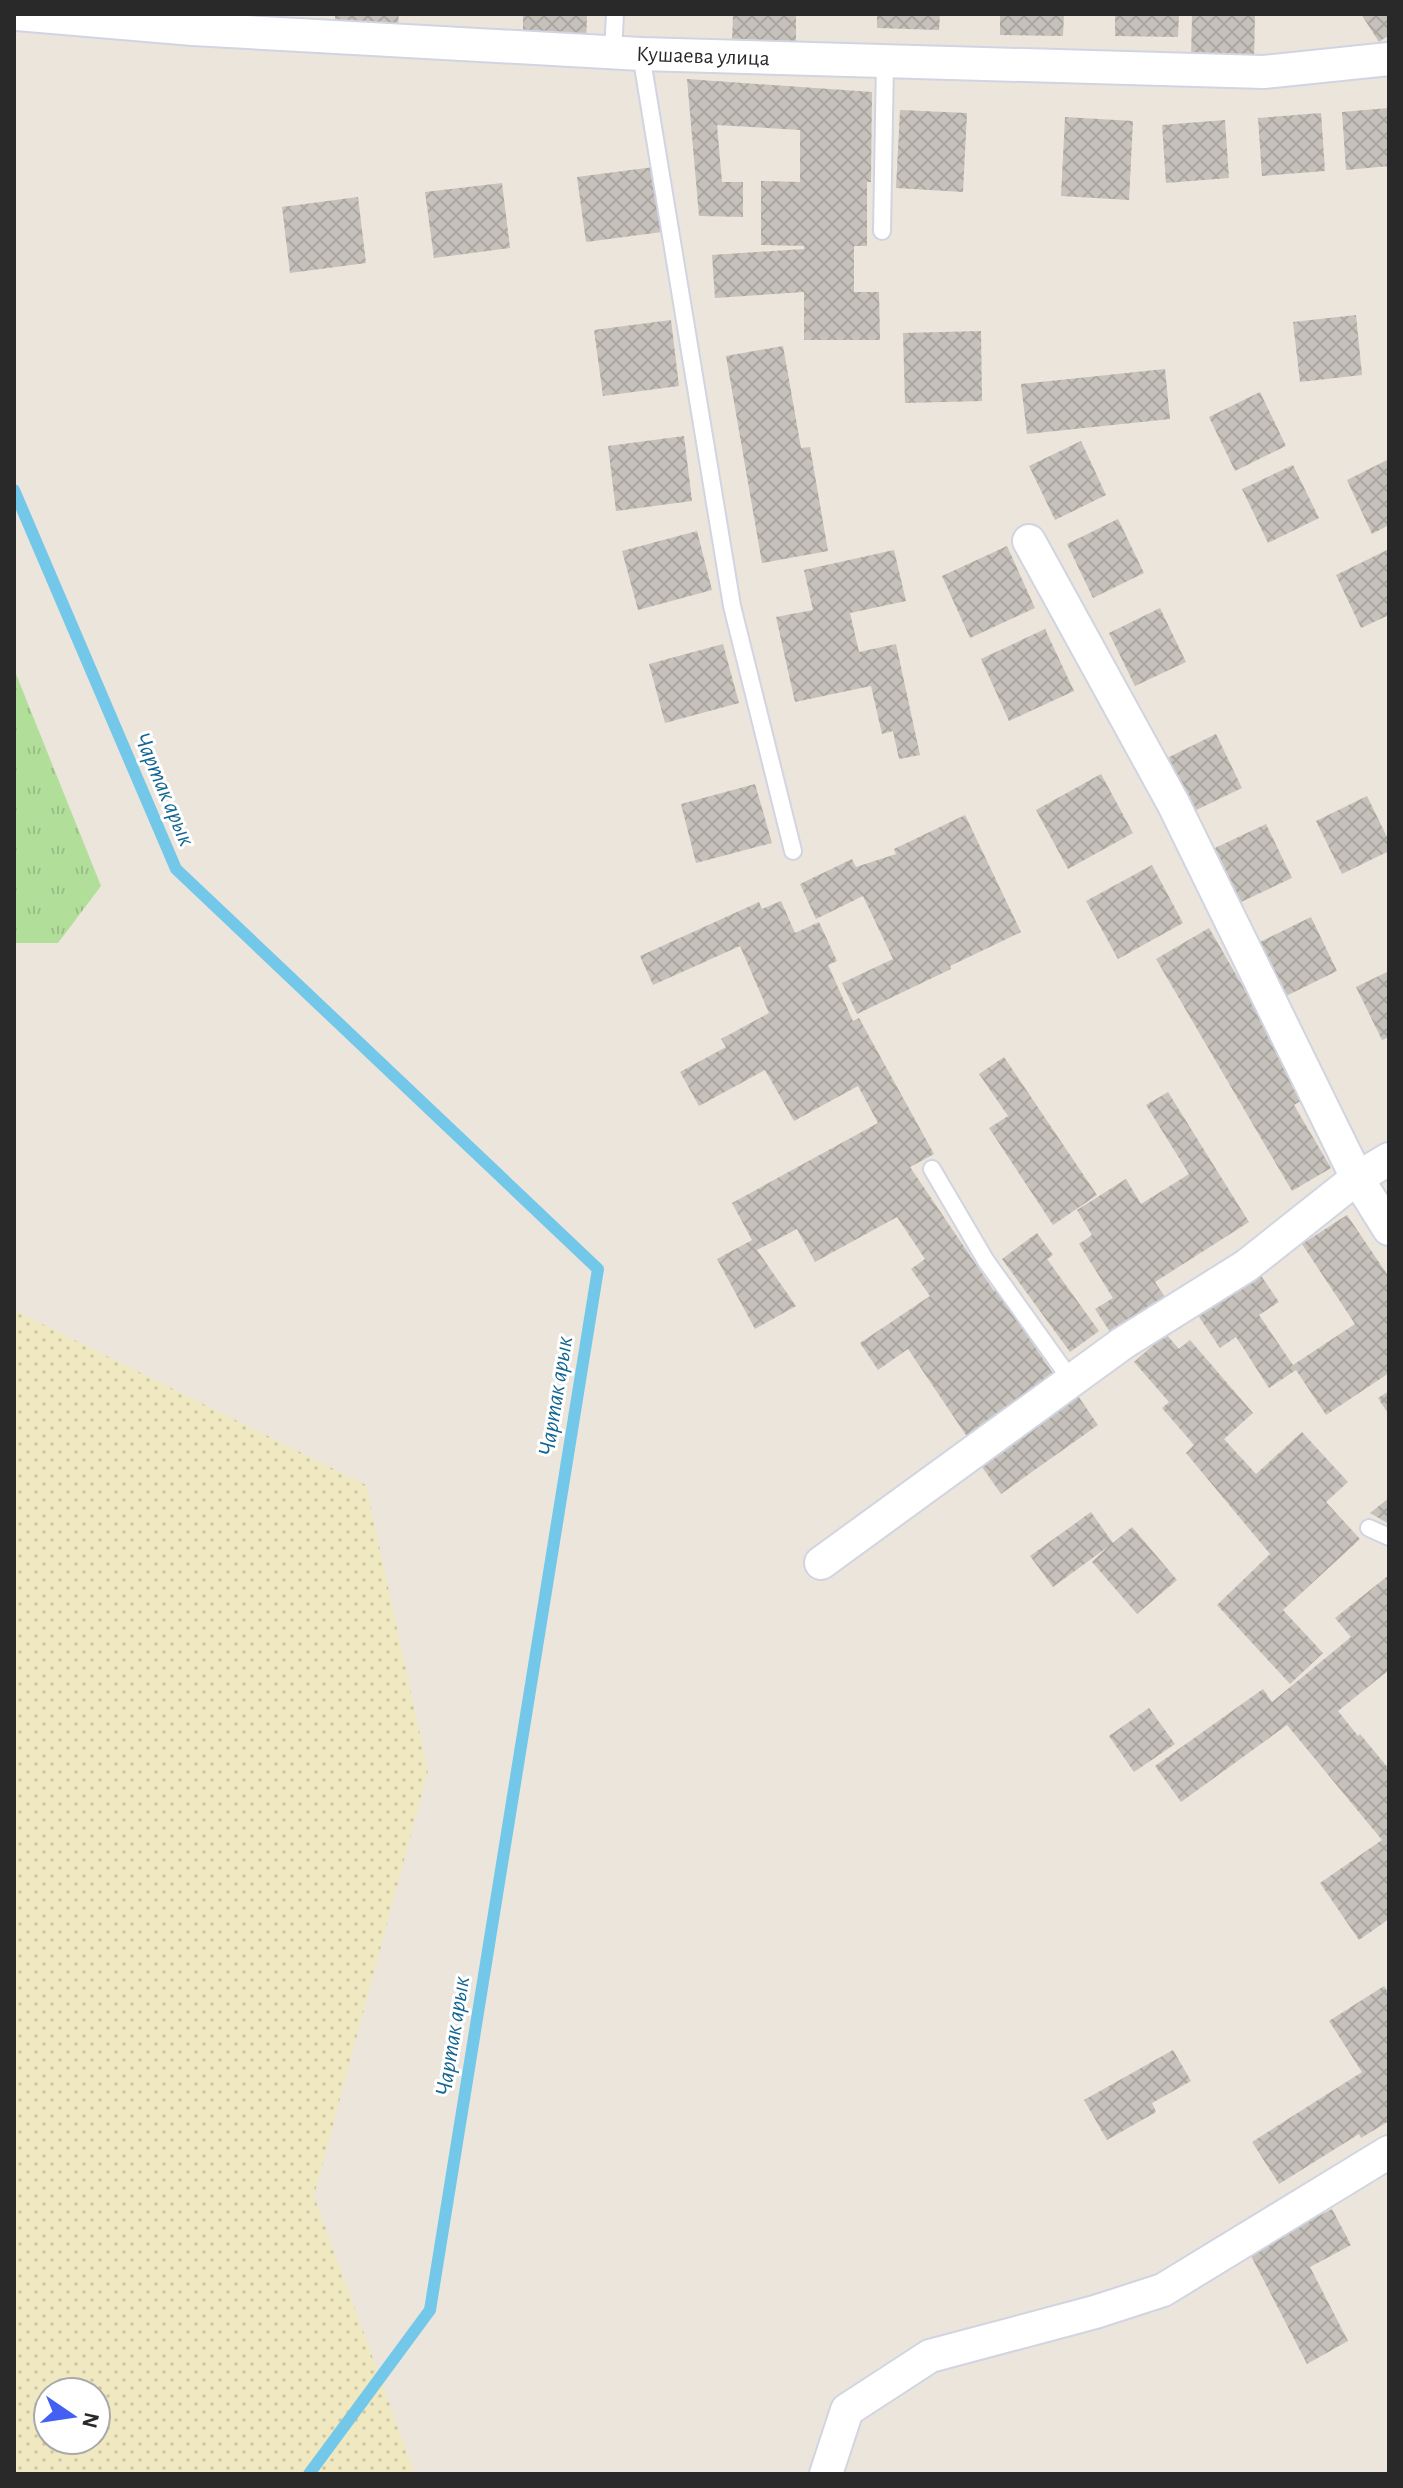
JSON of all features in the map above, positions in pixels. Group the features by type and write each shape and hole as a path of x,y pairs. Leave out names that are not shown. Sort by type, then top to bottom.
{"street":[{"name":"Кушаева улица","path":"17,14 193,22 627,53 1264,72 1389,59"},
{"path":"1029,541 1173,803 1357,1178 1389,1229"},
{"path":"821,1563 1123,1343 1246,1266 1357,1178 1389,1159"},
{"path":"826,2474 847,2410 930,2356 1095,2312 1163,2290 1389,2152"}],"lane":[{"path":"615,14 627,53 732,606 793,851"},
{"path":"882,231 885,61"},
{"path":"932,1169 986,1261 1071,1380"},
{"path":"1369,1528 1389,1537"}],"green space":[{"path":"14,669 101,886 58,943 14,943"}],"sand":[{"path":"14,1310 366,1485 428,1771 314,2196 415,2474 14,2474"}],"building":[{"path":"335,14 399,14 398,24 335,23"},
{"path":"523,14 587,14 586,46 523,44"},
{"path":"733,14 796,14 796,44 732,43"},
{"path":"877,14 940,14 939,30 877,28"},
{"path":"1000,14 1064,14 1063,36 1000,35"},
{"path":"1115,14 1179,14 1178,37 1115,36"},
{"path":"1192,14 1255,14 1254,62 1191,60"},
{"path":"1361,14 1389,14 1389,35 1379,42"},
{"path":"687,79 872,92 867,246 854,246 854,292 879,292 880,340 804,340 804,292 715,298 712,255 804,249 804,246 761,245 761,181 800,182 800,130 717,125 722,182 743,182 743,217 699,216"},
{"path":"1389,108 1389,166 1346,170 1342,112"},
{"path":"900,110 967,113 963,192 896,188"},
{"path":"1321,113 1325,171 1262,176 1258,118"},
{"path":"1065,117 1133,121 1129,200 1061,196"},
{"path":"1225,120 1229,178 1166,183 1162,125"},
{"path":"654,167 662,232 586,242 577,177"},
{"path":"502,183 510,248 434,258 425,192"},
{"path":"358,197 366,263 290,273 282,207"},
{"path":"1356,315 1362,375 1300,382 1293,322"},
{"path":"671,320 679,386 603,396 594,330"},
{"path":"981,331 982,401 905,403 903,333"},
{"path":"783,346 801,448 810,447 828,551 762,563 726,356"},
{"path":"1165,369 1170,419 1027,434 1021,384"},
{"path":"1260,392 1286,446 1235,471 1209,417"},
{"path":"684,436 692,501 616,511 608,446"},
{"path":"1081,441 1106,495 1055,520 1029,466"},
{"path":"1389,459 1389,525 1372,534 1347,480"},
{"path":"1293,465 1319,518 1268,543 1242,489"},
{"path":"1118,519 1144,573 1093,598 1067,544"},
{"path":"697,531 712,590 638,610 622,551"},
{"path":"1007,546 1035,608 970,638 942,576"},
{"path":"894,550 906,601 850,613 859,652 896,644 920,755 899,759 893,731 882,734 871,686 795,702 776,617 813,610 804,570"},
{"path":"1387,550 1389,615 1361,628 1336,575"},
{"path":"1160,608 1186,662 1135,686 1109,633"},
{"path":"1045,629 1074,691 1009,721 981,659"},
{"path":"723,644 739,703 665,723 649,664"},
{"path":"1216,734 1242,788 1190,813 1165,759"},
{"path":"1101,774 1133,833 1068,869 1036,810"},
{"path":"755,784 772,843 696,863 681,804"},
{"path":"1367,796 1389,841 1389,851 1342,874 1316,821"},
{"path":"965,815 1021,932 857,1014 842,983 893,959 863,896 816,919 800,884 852,859 856,867 896,854 894,849"},
{"path":"1266,824 1292,878 1241,902 1215,848"},
{"path":"1152,865 1183,923 1118,959 1086,901"},
{"path":"781,901 795,933 819,922 837,961 828,965 853,1021 859,1018 934,1154 910,1167 1060,1384 972,1444 908,1349 878,1370 860,1343 930,1296 911,1269 925,1259 897,1217 815,1262 797,1229 757,1250 796,1306 755,1329 717,1259 752,1240 732,1203 878,1123 858,1086 794,1121 765,1070 699,1106 680,1072 726,1047 721,1039 769,1013 740,946 653,985 640,956 759,902 762,909"},
{"path":"1311,917 1337,971 1286,996 1260,942"},
{"path":"1209,928 1307,1097 1294,1105 1331,1168 1292,1191 1156,959"},
{"path":"1389,971 1389,1037 1382,1040 1356,987"},
{"path":"1004,1057 1097,1195 1053,1225 989,1128 1008,1116 979,1074"},
{"path":"1168,1092 1249,1222 1155,1282 1167,1300 1112,1335 1095,1309 1113,1298 1079,1244 1092,1235 1077,1210 1126,1179 1141,1204 1189,1174 1146,1105"},
{"path":"1347,1215 1389,1277 1389,1373 1326,1415 1296,1370 1269,1388 1236,1337 1220,1348 1197,1314 1259,1273 1279,1302 1259,1315 1293,1365 1355,1324 1302,1244"},
{"path":"1037,1233 1053,1255 1047,1259 1099,1331 1070,1352 1002,1259"},
{"path":"1166,1334 1179,1349 1190,1340 1253,1413 1224,1439 1256,1474 1302,1432 1348,1482 1326,1502 1360,1539 1283,1610 1323,1653 1290,1684 1217,1605 1270,1554 1186,1453 1194,1445 1162,1408 1169,1402 1134,1362"},
{"path":"1389,1391 1389,1415 1378,1398"},
{"path":"1078,1396 1098,1425 1001,1494 980,1464"},
{"path":"1389,1498 1389,1524 1370,1513"},
{"path":"1091,1512 1113,1543 1132,1527 1177,1580 1137,1614 1092,1562 1109,1546 1053,1587 1030,1556"},
{"path":"1389,1575 1389,1670 1338,1711 1389,1769 1389,1919 1359,1940 1320,1883 1382,1840 1287,1725 1181,1802 1155,1766 1263,1689 1272,1702 1351,1637 1335,1618"},
{"path":"1149,1708 1175,1744 1134,1772 1109,1736"},
{"path":"1384,1986 1389,1994 1389,2121 1361,2138 1359,2134 1279,2184 1252,2142 1362,2072 1329,2021"},
{"path":"1173,2050 1191,2081 1152,2103 1156,2112 1107,2140 1084,2100"},
{"path":"1332,2209 1351,2245 1310,2267 1348,2341 1307,2364 1249,2252"}],"waterway":[{"name":"Чартак арык","path":"14,490 176,869 598,1269 430,2310 309,2474"}]}
